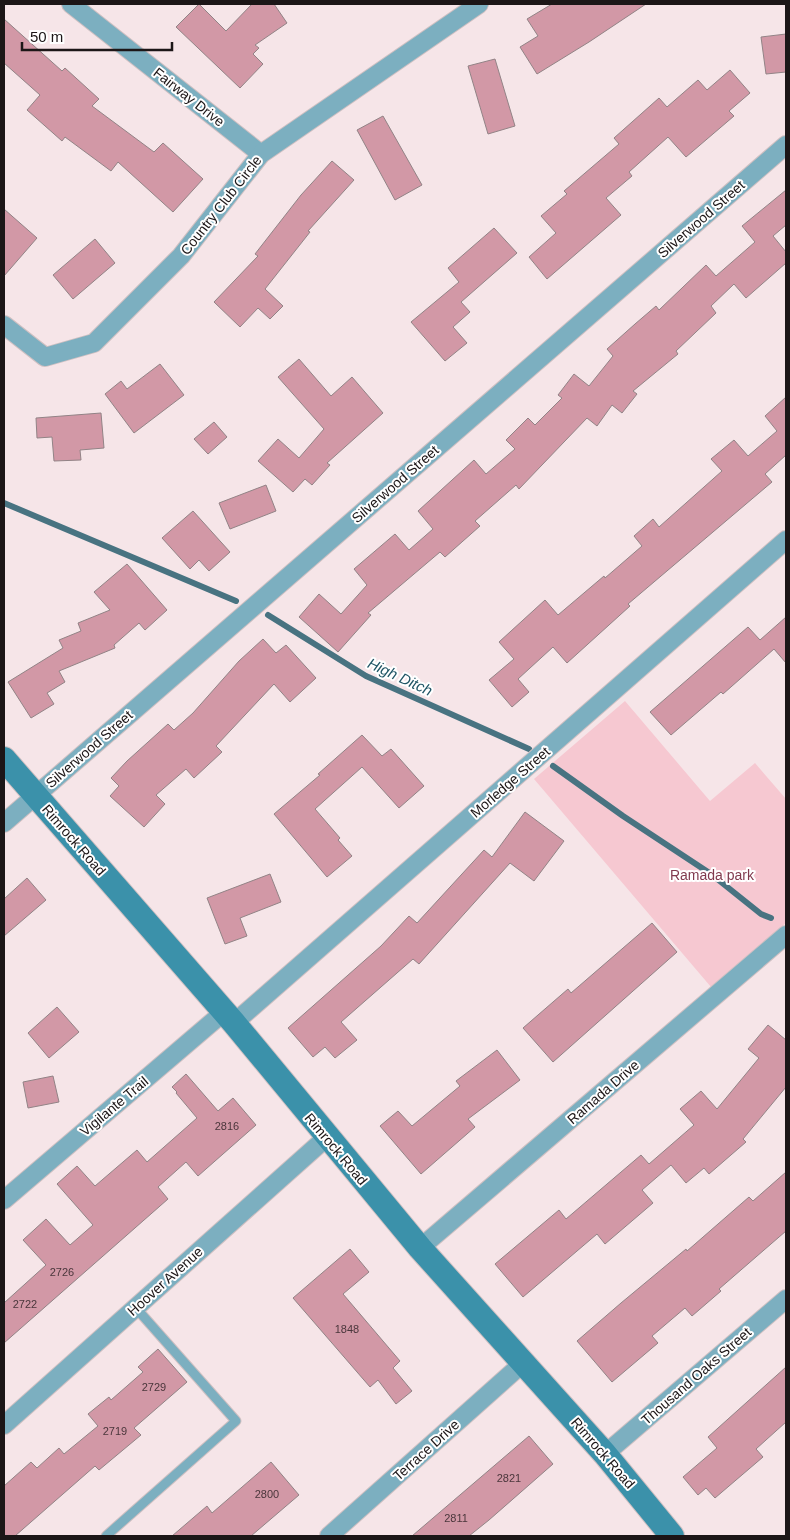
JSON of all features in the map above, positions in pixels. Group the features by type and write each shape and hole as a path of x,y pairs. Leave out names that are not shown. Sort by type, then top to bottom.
{"main road":[{"name":"Rimrock Road","path":"4,759 229,1018 420,1248 605,1454 672,1536"}],"street":[{"name":"Fairway Drive","path":"71,4 261,154"},
{"name":"Country Club Circle","path":"4,325 45,357 94,343 182,256 261,154 479,4"},
{"name":"Silverwood Street","path":"4,823 786,145"},
{"name":"Morledge Street","path":"229,1018 786,540"},
{"name":"Ramada Drive","path":"420,1248 786,935"},
{"name":"Vigilante Trail","path":"4,1200 229,1018"},
{"name":"Hoover Avenue","path":"4,1425 327,1137"},
{"name":"Thousand Oaks Street","path":"605,1454 786,1299"},
{"name":"Terrace Drive","path":"330,1536 523,1363"}],"lane":[{"path":"106,1536 236,1421 136,1308"}],"green space":[{"name":"Ramada park","path":"625,701 710,801 755,763 786,799 786,923 711,987 534,779"}],"building":[{"path":"199,4 226,31 252,4 274,4 287,23 255,45 259,48 253,54 263,64 240,88 176,27"},
{"path":"552,4 646,4 537,74 520,47 538,36 527,19"},
{"path":"4,19 62,71 65,68 99,99 92,106 154,152 163,143 203,179 173,212 118,162 111,171 65,137 62,141 27,110 40,95 4,63"},
{"path":"786,34 786,72 766,74 761,37"},
{"path":"495,59 515,126 488,134 468,66"},
{"path":"730,70 750,93 729,111 734,116 686,157 668,137 629,172 632,176 606,198 621,215 547,279 529,257 556,233 541,216 567,194 564,191 619,144 614,138 659,98 667,107 698,80 707,90"},
{"path":"383,116 422,185 395,200 357,130"},
{"path":"332,161 354,180 308,231 310,232 265,289 283,306 270,319 258,308 240,327 214,302 258,256 255,254 301,195"},
{"path":"786,190 786,225 773,236 786,252 786,263 746,298 734,284 711,306 716,313 676,351 678,354 633,391 637,394 622,413 612,405 597,426 587,418 519,489 516,485 475,521 480,526 445,557 440,552 368,613 371,615 338,652 299,617 319,594 341,614 367,585 354,569 395,534 409,550 433,529 418,511 474,460 486,474 515,449 506,440 528,418 535,425 562,398 558,395 574,374 589,386 613,356 607,349 635,324 656,306 659,310 706,265 716,276 755,242 742,226"},
{"path":"4,209 37,238 4,276"},
{"path":"494,228 517,253 461,302 470,312 453,327 467,343 445,361 411,322 459,282 448,268"},
{"path":"95,239 115,263 73,299 53,275"},
{"path":"299,359 331,396 352,377 383,413 327,463 330,465 312,485 305,479 293,492 258,461 278,439 299,458 324,429 278,377"},
{"path":"160,364 184,395 134,433 105,394 121,381 127,389"},
{"path":"786,397 786,455 765,474 772,482 628,604 630,606 567,663 553,647 518,679 529,692 512,707 489,680 514,659 499,642 545,600 558,615 604,576 605,578 642,546 634,536 653,519 659,527 722,471 711,459 734,440 748,456 777,431 765,416"},
{"path":"101,413 104,448 80,450 81,460 54,461 52,437 37,438 36,418"},
{"path":"214,422 227,437 208,454 194,439"},
{"path":"266,485 276,511 230,529 219,503"},
{"path":"193,511 230,552 209,571 199,560 190,569 162,538"},
{"path":"127,564 167,610 145,630 139,623 114,645 115,648 59,671 65,682 47,693 54,704 31,718 8,682 63,648 59,640 81,631 78,623 110,610 94,592"},
{"path":"786,617 786,663 774,649 723,694 721,692 671,735 650,712 748,627 760,640"},
{"path":"263,639 276,653 286,645 316,678 290,702 274,684 216,746 222,752 194,778 186,769 156,795 165,804 144,827 110,796 119,786 111,778 168,724 174,730 193,713 239,661"},
{"path":"362,735 382,756 391,749 424,786 399,808 362,767 315,809 340,838 338,840 352,856 327,877 274,814 320,775 318,774"},
{"path":"525,812 564,841 534,881 510,863 419,964 413,959 341,1022 357,1040 335,1058 325,1047 313,1057 288,1028 381,946 409,916 417,923 484,850 492,857"},
{"path":"270,874 281,902 240,918 247,936 225,944 207,898"},
{"path":"27,878 46,900 4,936 4,899"},
{"path":"652,923 677,952 553,1062 523,1028 568,989 571,993"},
{"path":"57,1007 79,1032 49,1058 28,1033"},
{"path":"768,1025 786,1040 786,1087 743,1139 746,1142 709,1174 704,1168 686,1183 671,1165 642,1190 653,1203 605,1244 597,1234 523,1297 495,1264 559,1210 566,1219 641,1155 649,1164 694,1125 680,1109 701,1091 717,1109 759,1058 748,1049"},
{"path":"497,1050 520,1080 468,1119 475,1127 421,1174 380,1126 398,1111 412,1126 460,1086 456,1081"},
{"path":"186,1074 218,1111 233,1098 256,1125 198,1176 186,1162 158,1187 168,1199 4,1343 4,1303 46,1265 23,1240 46,1219 70,1245 93,1225 57,1184 77,1166 95,1186 137,1150 147,1162 197,1118 172,1087"},
{"path":"53,1076 59,1102 28,1108 23,1082"},
{"path":"786,1172 786,1231 719,1289 721,1291 692,1316 685,1308 652,1336 658,1343 612,1382 577,1341 686,1249 687,1251 749,1197 753,1201"},
{"path":"350,1249 369,1272 343,1294 400,1361 393,1368 412,1391 396,1404 378,1380 370,1387 293,1298"},
{"path":"158,1349 187,1382 134,1428 141,1435 99,1470 95,1466 15,1536 4,1536 4,1486 31,1462 37,1468 59,1448 64,1454 98,1426 88,1414 109,1397 111,1400 143,1372 138,1367"},
{"path":"786,1367 786,1422 756,1449 763,1457 715,1498 706,1488 698,1495 683,1477 717,1448 708,1437"},
{"path":"529,1436 553,1464 489,1520 469,1536 412,1536"},
{"path":"271,1462 299,1495 251,1536 172,1536 207,1506 212,1513"}],"waterway":[{"name":"High Ditch","path":"4,503 236,601"},
{"name":"High Ditch","path":"268,615 366,676 529,749"},
{"name":"High Ditch","path":"553,766 623,816 711,874 761,914 771,918"}]}
